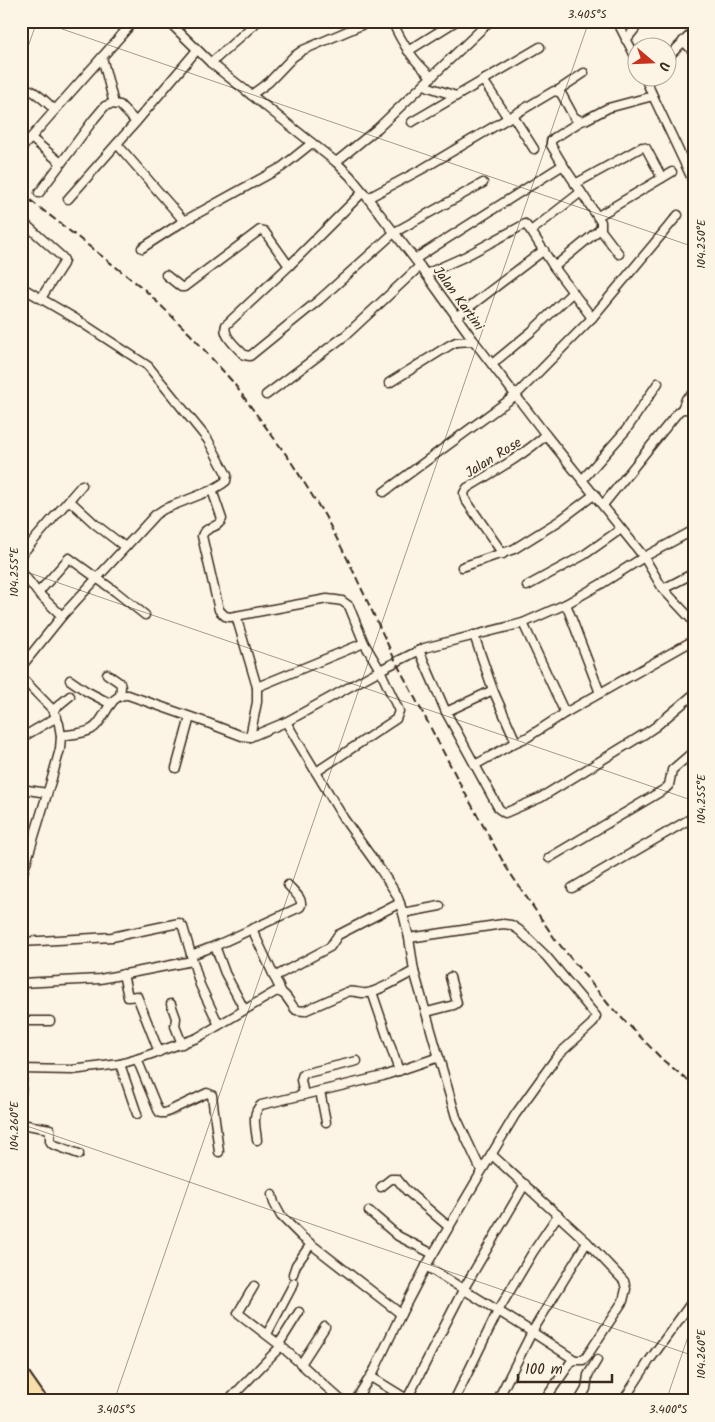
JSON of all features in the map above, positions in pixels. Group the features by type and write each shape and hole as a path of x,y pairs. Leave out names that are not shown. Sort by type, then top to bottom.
{"main road":[{"path":"21,1371 42,1401"},
{"path":"21,1385 33,1401"}],"street":[{"path":"21,150 134,21"},
{"name":"Jalan Kartini","path":"168,21 211,63 347,172 395,232 456,318 546,435 644,557 663,589 694,622"},
{"path":"211,63 258,21"},
{"path":"251,95 269,82 302,50 370,21"},
{"path":"392,21 408,51 422,69 432,76"},
{"path":"408,51 456,21"},
{"path":"336,162 378,128 490,21"},
{"path":"617,21 628,44"},
{"path":"626,40 641,21"},
{"path":"678,47 694,31"},
{"path":"683,42 694,52"},
{"path":"412,122 540,47"},
{"path":"68,199 197,50"},
{"path":"102,57 114,104"},
{"path":"483,183 395,232 318,300 250,356 245,356 226,334 224,330 226,325 366,195 424,168 584,73"},
{"path":"483,80 534,148"},
{"path":"424,84 456,96"},
{"path":"21,88 31,89 55,110"},
{"path":"649,88 694,183"},
{"path":"556,91 562,95 574,117 581,121"},
{"path":"554,266 600,229 602,222 563,165 551,141 581,121 608,108 653,96"},
{"path":"39,193 105,106 120,105 136,122"},
{"path":"31,138 61,164"},
{"path":"142,248 184,220 282,167 312,143"},
{"path":"117,144 184,220"},
{"path":"575,184 638,148 644,147 662,178"},
{"path":"415,259 563,165"},
{"path":"598,216 672,172"},
{"path":"531,231 581,192"},
{"path":"384,492 516,395 592,318 678,214"},
{"path":"21,220 64,260 41,298"},
{"path":"426,274 464,257 523,224 527,225 592,318"},
{"path":"600,229 620,254"},
{"path":"166,275 184,288 260,230 264,231 289,266"},
{"path":"456,318 544,250"},
{"path":"266,395 346,335 420,266"},
{"path":"21,288 41,298 153,370 208,440 226,472 227,478 224,483 212,490 159,511 62,616 21,667"},
{"path":"492,364 532,331 573,292"},
{"path":"389,383 456,342 474,341"},
{"path":"583,479 626,430 658,383"},
{"path":"603,505 682,409 686,399 694,393"},
{"path":"682,409 694,412"},
{"name":"Jalan Rose","path":"503,554 465,499 464,493 467,488 529,450 546,435"},
{"path":"21,555 82,485"},
{"path":"212,490 222,519 218,525 205,530 202,536 219,610 222,614 227,617 236,616 327,599 342,601 349,606 364,643 380,670 399,710 396,719 316,772"},
{"path":"462,567 514,549 595,494"},
{"path":"69,500 95,524 125,547"},
{"path":"527,586 584,555 621,529"},
{"path":"61,736 85,732 94,728 111,704 120,696 128,696 242,736 250,737 286,722 419,650 523,623 566,604 644,557 694,530"},
{"path":"38,592 69,558 145,615"},
{"path":"21,571 38,592 62,616"},
{"path":"663,589 694,573"},
{"path":"566,604 600,693"},
{"path":"236,616 257,687 257,702 250,737"},
{"path":"523,623 565,713"},
{"path":"474,635 493,690 516,742"},
{"path":"475,765 528,737 565,713 694,640"},
{"path":"257,687 364,643"},
{"path":"419,650 446,712 499,809 507,813 540,798 646,733 694,694"},
{"path":"107,674 120,683 120,696"},
{"path":"21,677 55,714 61,736 60,749 21,877"},
{"path":"70,680 111,704"},
{"path":"446,712 493,690"},
{"path":"21,738 55,714 70,696"},
{"path":"176,768 190,717"},
{"path":"286,722 347,824 393,888 400,903 409,938 414,971 456,1117 481,1172"},
{"path":"549,858 665,789 669,785 672,770 694,751"},
{"path":"21,789 47,793"},
{"path":"572,888 690,819 694,814"},
{"path":"21,983 92,980 192,958 301,906 301,901 288,885"},
{"path":"274,977 330,946 338,935 400,903"},
{"path":"403,913 440,906"},
{"path":"21,942 112,937 176,923 181,924 202,990 219,1025"},
{"path":"355,1401 371,1377 426,1266 515,1115 558,1055 592,1024 596,1016 546,956 519,930 511,925 503,924 409,938"},
{"path":"252,929 281,992 293,1007 301,1011 347,992 354,991 364,994 372,992 414,971"},
{"path":"214,946 225,973 244,1009"},
{"path":"123,974 128,997 137,996 159,1052"},
{"path":"426,1012 457,1003 450,977"},
{"path":"21,1093 22,1069 72,1070 120,1064 137,1059 197,1038 275,992 281,992"},
{"path":"372,992 398,1071"},
{"path":"171,1004 176,1018 175,1026 182,1044"},
{"path":"21,1020 50,1021"},
{"path":"257,1140 255,1112 259,1106 383,1076 439,1057"},
{"path":"137,1059 160,1113 165,1113 207,1093 212,1095 219,1152"},
{"path":"304,1095 300,1080 302,1074 356,1061"},
{"path":"120,1064 137,1114"},
{"path":"320,1091 326,1122"},
{"path":"21,1124 50,1129 50,1141 52,1144 79,1154"},
{"path":"426,1266 575,1360 582,1360 587,1356 623,1301 626,1289 624,1281 587,1242 491,1154"},
{"path":"381,1187 391,1179 396,1179 449,1227"},
{"path":"371,1377 408,1400 463,1290 524,1184"},
{"path":"272,1195 281,1216 311,1244 401,1314"},
{"path":"369,1212 398,1236 433,1254"},
{"path":"454,1401 498,1311 533,1252 558,1215"},
{"path":"497,1401 532,1332 587,1242"},
{"path":"293,1274 296,1265 311,1244"},
{"path":"267,1334 294,1283"},
{"path":"254,1286 238,1313 267,1334 342,1401"},
{"path":"623,1401 649,1361 694,1299"},
{"path":"228,1401 280,1345 299,1312"},
{"path":"301,1364 325,1327"},
{"path":"544,1401 571,1362 575,1360"},
{"path":"582,1400 588,1375 597,1360"}],"railway":[{"path":"21,193 144,289 190,334 232,381 290,460 325,516 396,662 506,867 555,939 609,1005 664,1061 694,1085"}]}
